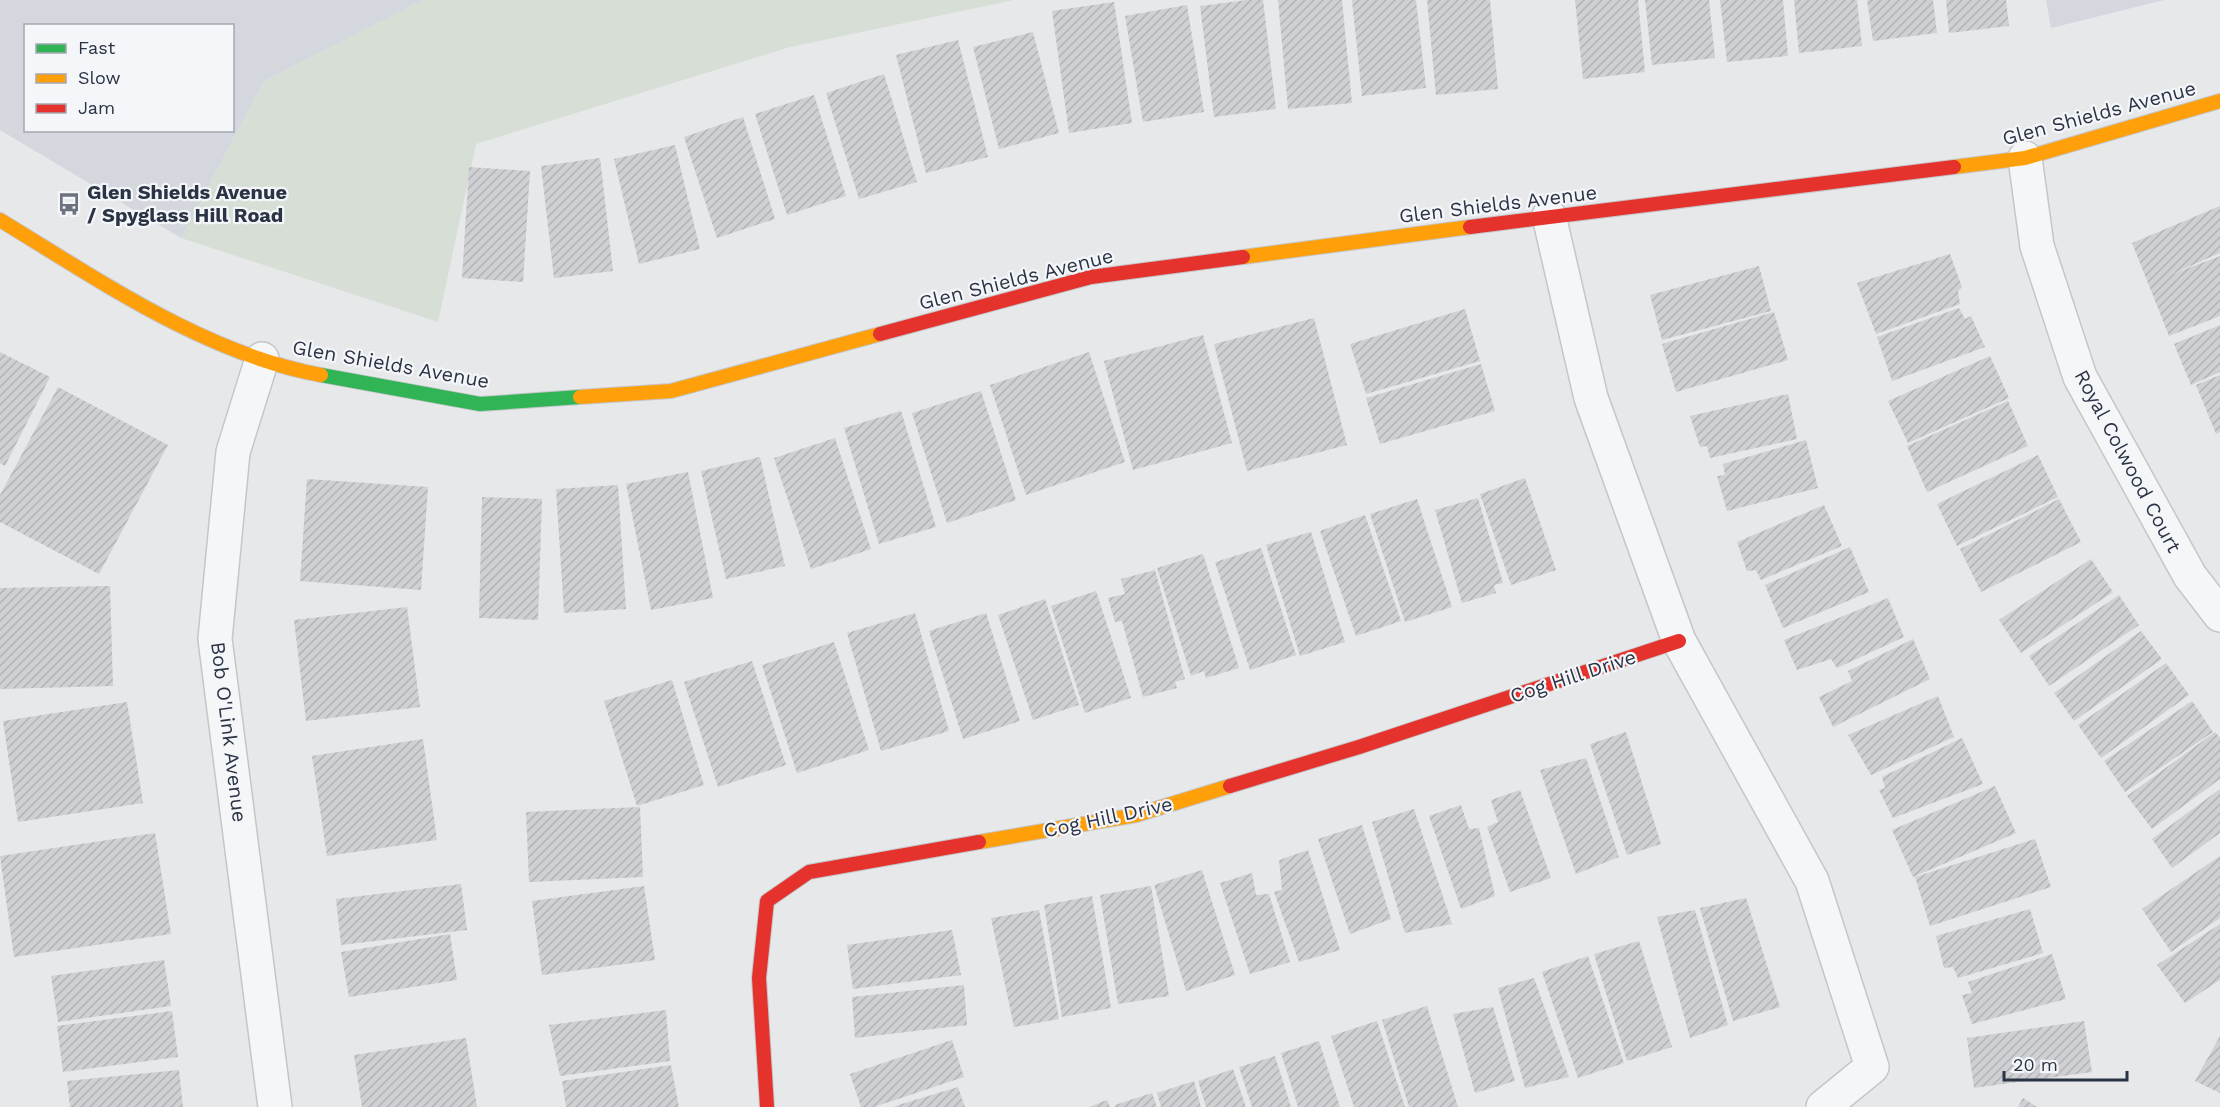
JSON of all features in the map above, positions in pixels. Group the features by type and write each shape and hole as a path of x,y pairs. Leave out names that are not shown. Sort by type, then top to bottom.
{"street":[{"name":"Glen Shields Avenue","path":"0,220 165,320 262,359 314,374 480,404 670,391 1091,277 1549,216 2025,158 2220,101"},
{"name":"Royal Colwood Court","path":"2025,158 2037,246 2080,377 2190,576 2220,615"},
{"path":"1549,216 1592,398 1679,641 1812,880 1872,1067 1823,1107"},
{"name":"Bob O'Link Avenue","path":"262,359 233,452 215,639 275,1107"},
{"name":"Cog Hill Drive","path":"767,1107 759,978 767,901 809,872 1136,815 1359,747 1679,641"}],"shaded area":[{"path":"0,0 423,0 264,81 181,238 0,130"},
{"path":"423,0 1014,0 790,47 476,144 438,322 181,238 264,81"},
{"path":"2046,0 2164,0 2051,28"}],"building":[{"path":"1263,0 1276,109 1214,117 1200,6"},
{"path":"1278,0 1342,0 1352,103 1288,109"},
{"path":"1352,0 1416,0 1426,88 1362,96"},
{"path":"1427,0 1490,0 1498,89 1436,95"},
{"path":"1575,0 1638,0 1645,72 1583,79"},
{"path":"1645,0 1709,0 1715,58 1652,65"},
{"path":"1720,0 1783,0 1788,56 1727,62"},
{"path":"1794,0 1857,0 1862,46 1799,53"},
{"path":"1867,0 1933,0 1937,33 1873,41"},
{"path":"1946,0 2006,0 2009,26 1949,33"},
{"path":"1114,2 1132,123 1069,133 1052,11"},
{"path":"1187,5 1204,112 1143,122 1125,16"},
{"path":"1033,32 1059,133 999,149 973,47"},
{"path":"958,40 988,157 926,173 896,55"},
{"path":"884,74 917,182 859,199 826,93"},
{"path":"814,95 846,196 787,215 755,114"},
{"path":"743,117 775,219 717,238 684,137"},
{"path":"675,145 700,249 639,264 614,159"},
{"path":"600,158 613,271 554,278 541,166"},
{"path":"469,167 530,171 523,282 462,278"},
{"path":"2220,206 2220,253 2170,275 2220,256 2220,316 2169,336 2132,243"},
{"path":"1950,254 1962,287 1958,291 1960,304 1876,334 1857,283"},
{"path":"1759,266 1771,311 1662,340 1650,295"},
{"path":"1959,308 1965,319 1971,316 1985,347 1892,381 1877,337"},
{"path":"1465,309 1480,361 1366,394 1350,344"},
{"path":"1774,312 1788,360 1676,392 1662,344"},
{"path":"1314,318 1347,445 1247,471 1214,344"},
{"path":"2220,325 2220,372 2191,385 2174,344"},
{"path":"1203,335 1232,443 1133,470 1104,361"},
{"path":"0,352 50,377 5,466 0,463"},
{"path":"1089,352 1125,462 1026,495 990,385"},
{"path":"1990,356 2009,398 1908,443 1888,401"},
{"path":"1481,364 1495,411 1380,444 1366,398"},
{"path":"2220,375 2220,432 2216,434 2196,385"},
{"path":"58,387 168,445 99,574 0,522 0,495"},
{"path":"981,391 1016,500 947,523 912,413"},
{"path":"1788,394 1797,439 1710,458 1707,446 1700,447 1690,416"},
{"path":"2008,401 2028,446 1927,492 1907,446"},
{"path":"901,411 936,527 879,544 844,428"},
{"path":"835,438 871,549 811,569 774,458"},
{"path":"1806,440 1818,488 1727,511 1717,476 1725,475 1723,464"},
{"path":"2038,455 2058,497 1957,546 1937,504"},
{"path":"760,457 785,566 726,579 701,471"},
{"path":"688,472 713,598 651,610 626,484"},
{"path":"1525,478 1556,570 1511,585 1480,494"},
{"path":"307,479 428,487 421,590 300,581"},
{"path":"618,485 626,609 564,613 556,489"},
{"path":"482,497 542,499 538,620 479,618"},
{"path":"1478,498 1503,583 1494,585 1496,593 1462,603 1435,510"},
{"path":"1417,499 1452,607 1405,622 1370,514"},
{"path":"2059,499 2081,542 1981,592 1960,549"},
{"path":"1824,505 1842,546 1761,580 1756,570 1747,571 1737,542"},
{"path":"1365,515 1401,621 1356,636 1320,531"},
{"path":"1311,532 1345,642 1300,656 1266,545"},
{"path":"1850,547 1869,592 1783,628 1765,585"},
{"path":"1261,548 1296,655 1250,670 1215,562"},
{"path":"1203,554 1239,668 1206,678 1204,671 1191,676 1157,568"},
{"path":"2091,559 2113,592 2021,653 1999,620"},
{"path":"1155,570 1185,679 1175,682 1177,688 1143,697 1122,621 1115,622 1108,598 1125,594 1121,579"},
{"path":"110,586 113,686 0,689 0,588"},
{"path":"1096,591 1131,698 1085,713 1051,606"},
{"path":"2119,595 2139,625 2049,686 2029,656"},
{"path":"1888,598 1904,637 1837,668 1831,659 1797,670 1784,640"},
{"path":"1045,599 1079,705 1033,720 998,615"},
{"path":"407,607 420,707 306,721 294,620"},
{"path":"915,613 949,731 881,751 847,633"},
{"path":"986,613 1020,721 963,739 929,631"},
{"path":"2141,631 2162,659 2074,721 2054,693"},
{"path":"1913,639 1930,679 1833,727 1819,697 1852,681 1848,671"},
{"path":"834,642 869,750 797,773 762,665"},
{"path":"752,661 786,765 718,787 684,682"},
{"path":"2166,663 2189,695 2101,758 2078,725"},
{"path":"672,680 704,785 637,806 604,701"},
{"path":"1938,696 1954,737 1871,775 1848,735"},
{"path":"2192,701 2213,732 2125,792 2104,761"},
{"path":"127,702 143,803 18,822 3,721"},
{"path":"1626,732 1661,844 1627,855 1590,744"},
{"path":"2215,732 2220,738 2220,779 2152,829 2127,796"},
{"path":"1962,738 1983,784 1893,818 1879,790 1885,788 1882,777"},
{"path":"423,739 437,840 327,856 312,756"},
{"path":"1586,758 1619,857 1576,874 1540,770"},
{"path":"1995,786 2016,833 1913,877 1892,830"},
{"path":"2220,789 2220,833 2172,868 2152,839"},
{"path":"1520,790 1551,878 1510,892 1487,827 1498,822 1491,800"},
{"path":"1461,805 1469,829 1479,828 1495,896 1461,909 1429,816"},
{"path":"640,807 643,877 529,882 526,812"},
{"path":"1414,809 1452,924 1405,933 1372,822"},
{"path":"1362,825 1391,919 1350,934 1318,839"},
{"path":"155,833 171,934 14,957 0,856"},
{"path":"2035,839 2051,887 1930,926 1915,877"},
{"path":"1308,850 1340,950 1299,962 1274,892 1282,890 1279,860"},
{"path":"2220,856 2220,918 2171,952 2142,909"},
{"path":"1202,870 1235,975 1186,991 1154,885"},
{"path":"1252,873 1256,895 1269,894 1290,962 1250,974 1220,883"},
{"path":"461,884 467,930 341,945 336,899"},
{"path":"644,886 655,960 542,975 532,901"},
{"path":"1151,886 1169,996 1118,1004 1100,895"},
{"path":"1092,896 1111,1008 1062,1017 1044,905"},
{"path":"1746,898 1780,1007 1733,1021 1700,908"},
{"path":"2030,909 2043,953 1958,978 1953,967 1944,968 1936,936"},
{"path":"1039,910 1059,1019 1014,1027 991,918"},
{"path":"1695,910 1728,1025 1690,1038 1657,917"},
{"path":"2220,924 2220,980 2185,1003 2157,965"},
{"path":"952,930 961,975 853,989 847,945"},
{"path":"450,934 457,980 349,997 341,952"},
{"path":"1639,941 1672,1047 1627,1061 1594,954"},
{"path":"2052,954 2066,999 1972,1024 1962,995 1972,993 1968,982"},
{"path":"1588,956 1624,1063 1578,1078 1542,972"},
{"path":"164,960 171,1006 58,1022 51,976"},
{"path":"1534,978 1569,1077 1525,1088 1498,988"},
{"path":"964,985 967,1025 855,1038 852,997"},
{"path":"1427,1006 1458,1107 1409,1107 1382,1020"},
{"path":"1493,1007 1515,1081 1475,1093 1453,1014"},
{"path":"666,1010 670,1061 560,1076 549,1025"},
{"path":"172,1011 178,1057 63,1072 57,1026"},
{"path":"1377,1021 1405,1107 1354,1107 1331,1036"},
{"path":"2084,1021 2092,1072 1974,1088 1967,1038"},
{"path":"2220,1036 2220,1093 2195,1081"},
{"path":"466,1038 477,1107 362,1107 354,1055"},
{"path":"952,1040 964,1077 874,1107 861,1107 850,1074"},
{"path":"1319,1041 1340,1107 1298,1107 1281,1053"},
{"path":"1275,1056 1291,1107 1252,1107 1239,1067"},
{"path":"671,1065 679,1107 566,1107 562,1081"},
{"path":"1233,1069 1246,1107 1206,1107 1198,1081"},
{"path":"179,1070 183,1107 70,1107 67,1081"},
{"path":"1194,1081 1201,1107 1161,1107 1157,1093"},
{"path":"958,1087 965,1107 895,1107 895,1106"},
{"path":"1152,1093 1157,1107 1115,1107 1115,1105"},
{"path":"2023,1098 2037,1107 2018,1107"},
{"path":"1107,1100 1110,1107 1089,1107"}],"traffic: fast":[{"path":"321,375 480,404 580,397"}],"traffic: slow":[{"path":"1954,167 2025,158 2220,101"},
{"path":"0,220 114,290 195,333 278,365 321,375"},
{"path":"1243,257 1470,227"},
{"path":"580,397 671,391 880,334"},
{"path":"979,842 1136,815 1230,786"}],"traffic: jam":[{"path":"1470,227 1954,167"},
{"path":"880,334 1091,277 1243,257"},
{"path":"1230,786 1359,747 1679,641"},
{"path":"767,1107 759,978 767,901 809,872 979,842"}],"place":[{"name":"Glen Shields Avenue / Spyglass Hill Road","path":"69,204"}]}
